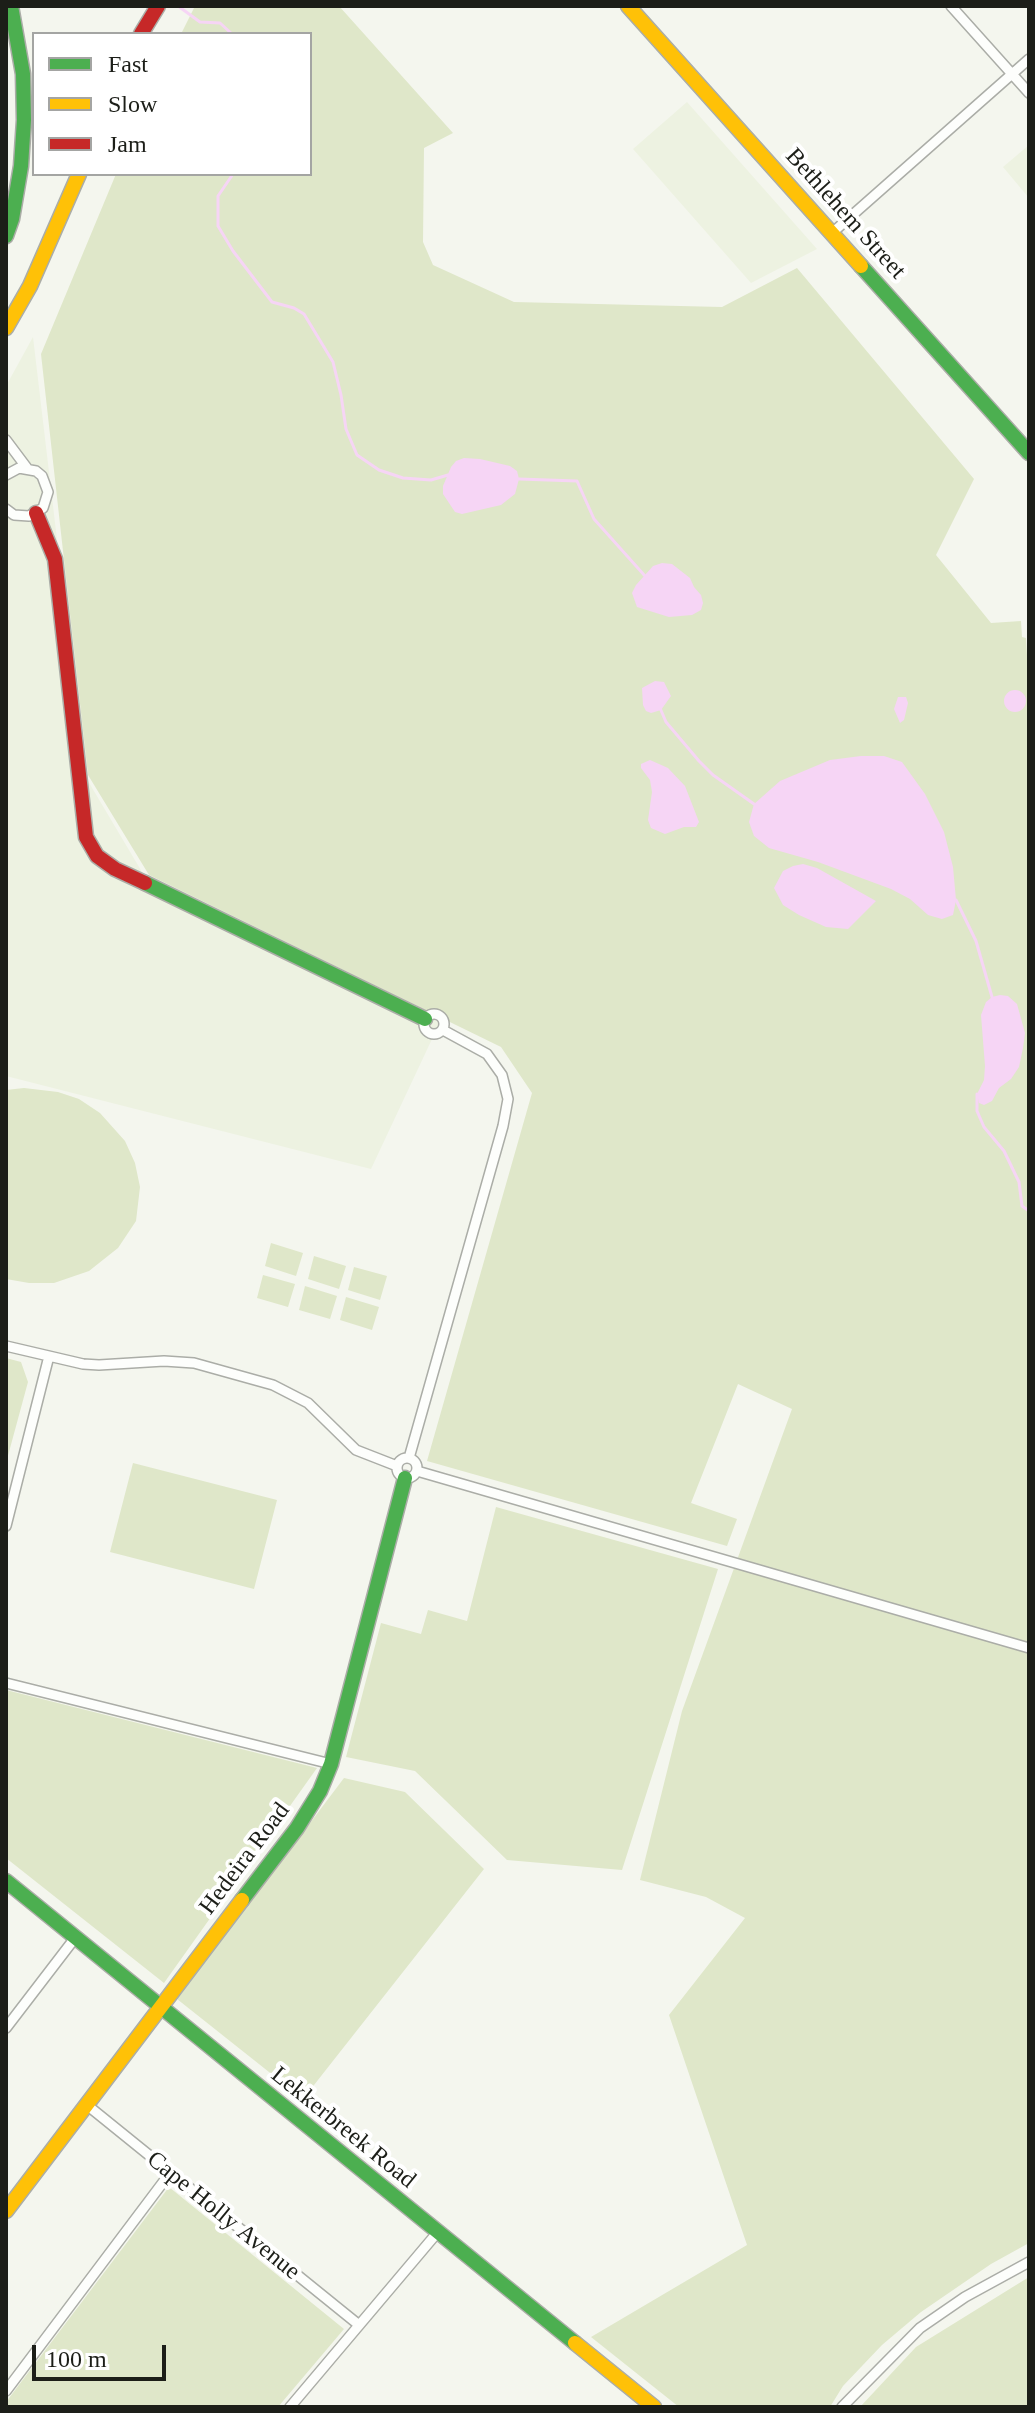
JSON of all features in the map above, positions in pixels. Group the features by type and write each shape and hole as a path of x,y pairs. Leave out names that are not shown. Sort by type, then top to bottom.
{"street":[{"path":"6,236 21,166 24,120 23,74 11,6"},
{"path":"142,32 158,6"},
{"name":"Bethlehem Street","path":"628,6 1029,453"},
{"path":"951,6 1029,93"},
{"path":"832,233 1029,59"},
{"path":"6,328 47,251 78,176"},
{"path":"6,440 27,468 42,476 48,492 47,500 36,513 21,517 6,509"},
{"path":"6,475 19,468 27,468"},
{"path":"36,513 52,548 56,568 83,825 97,856 115,869 425,1019"},
{"path":"430,1015 440,1015 444,1021 443,1030 437,1034 428,1032 424,1026 425,1019 430,1015"},
{"path":"409,1458 508,1099 502,1075 487,1054 443,1030"},
{"path":"6,1346 99,1365 164,1361 194,1363 273,1385 308,1403 356,1450 406,1471 1029,1648"},
{"path":"6,1526 49,1356"},
{"path":"403,1458 415,1461 406,1471 403,1458"},
{"name":"Hedeira Road","path":"6,2211 297,1828 320,1791 331,1764 406,1471"},
{"path":"6,1683 331,1764"},
{"name":"Lekkerbreek Road","path":"6,1881 654,2407"},
{"path":"6,2028 75,1938"},
{"name":"Cape Holly Avenue","path":"87,2105 359,2325"},
{"path":"6,2391 170,2173"},
{"path":"290,2407 437,2233"},
{"path":"842,2407 920,2328 965,2297 1029,2262"}],"shaded area":[{"path":"687,102 817,249 751,283 633,149"},
{"path":"1029,145 1029,198 1003,167"},
{"path":"33,337 85,776 145,877 440,1022 371,1169 6,1076 6,386"},
{"path":"464,458 510,466 517,471 519,479 515,494 501,505 462,514 455,512 443,494 443,486 451,467"},
{"path":"672,564 690,578 701,595 701,610 692,615 669,617 637,607 632,593 636,585 653,566"},
{"path":"655,681 664,682 671,696 661,710 651,713 643,705 642,688"},
{"path":"1015,690 1023,693 1026,701 1023,709 1015,712 1007,709 1004,701 1007,693"},
{"path":"898,697 906,697 908,703 904,720 900,723 894,709"},
{"path":"884,756 902,762 925,794 944,832 953,867 956,900 953,915 942,919 928,915 910,899 891,889 769,848 754,836 749,822 754,804 780,781 830,760"},
{"path":"650,760 668,768 685,786 699,822 696,827 684,827 665,834 651,828 648,820 652,792 650,780 641,768 641,764"},
{"path":"803,864 817,868 876,901 848,929 826,927 799,915 783,905 774,888 783,871"},
{"path":"1000,995 1008,996 1017,1004 1025,1033 1023,1048 1019,1067 1011,1079 999,1088 992,1101 984,1105 979,1103 977,1094 984,1080 985,1066 981,1015 986,1002"}],"green space":[{"path":"195,6 339,6 453,133 424,148 423,242 433,265 514,302 722,307 797,268 974,479 936,555 991,623 1021,621 1022,637 1026,638 1029,689 1029,2243 991,2264 921,2312 882,2345 843,2386 830,2407 679,2407 591,2337 747,2245 669,2015 745,1918 706,1897 640,1880 682,1711 792,1409 738,1384 691,1503 737,1519 727,1546 427,1461 532,1093 501,1047 149,875 88,775 41,354 115,176 312,176 312,32 182,32"},
{"path":"24,1088 58,1092 79,1099 100,1113 125,1141 135,1163 140,1187 136,1221 118,1248 89,1271 54,1283 6,1279 6,1090"},
{"path":"271,1243 303,1253 296,1276 265,1266"},
{"path":"314,1256 346,1266 339,1289 308,1279"},
{"path":"354,1267 387,1276 380,1300 348,1290"},
{"path":"263,1275 295,1284 288,1307 257,1298"},
{"path":"305,1286 337,1296 330,1319 299,1310"},
{"path":"346,1297 379,1307 372,1330 340,1320"},
{"path":"6,1358 21,1362 28,1382 6,1463"},
{"path":"133,1463 277,1500 254,1589 110,1552"},
{"path":"496,1507 718,1569 622,1870 507,1860 415,1771 346,1757 381,1623 421,1634 428,1610 467,1621"},
{"path":"6,1690 317,1768 164,1983 6,1858"},
{"path":"344,1778 405,1792 484,1869 303,2099 177,1999"},
{"path":"169,2187 344,2329 278,2407 6,2407 6,2402"},
{"path":"1029,2277 1029,2407 860,2407 916,2347"}],"waterway":[{"path":"178,6 200,22 220,23 230,32"},
{"path":"232,176 218,196 218,226 272,302 304,314 333,362 346,429 357,455 379,470 403,478 431,480 448,475"},
{"path":"519,479 577,481 594,519 645,576"},
{"path":"660,708 666,722 699,761 713,775 754,804"},
{"path":"956,900 976,941 992,997"},
{"path":"977,1094 977,1111 984,1127 1004,1151 1019,1182 1022,1206 1029,1211"}],"traffic: fast":[{"path":"6,236 21,166 24,120 23,74 11,6"},
{"path":"861,266 1029,453"},
{"path":"145,883 425,1019"},
{"path":"242,1900 297,1828 320,1791 331,1764 405,1478"},
{"path":"6,1881 575,2343"}],"traffic: slow":[{"path":"628,6 861,266"},
{"path":"6,328 30,286 78,176"},
{"path":"6,2211 242,1900"},
{"path":"575,2343 654,2407"}],"traffic: jam":[{"path":"142,32 158,6"},
{"path":"36,513 55,559 86,837 97,856 115,869 145,883"}]}
